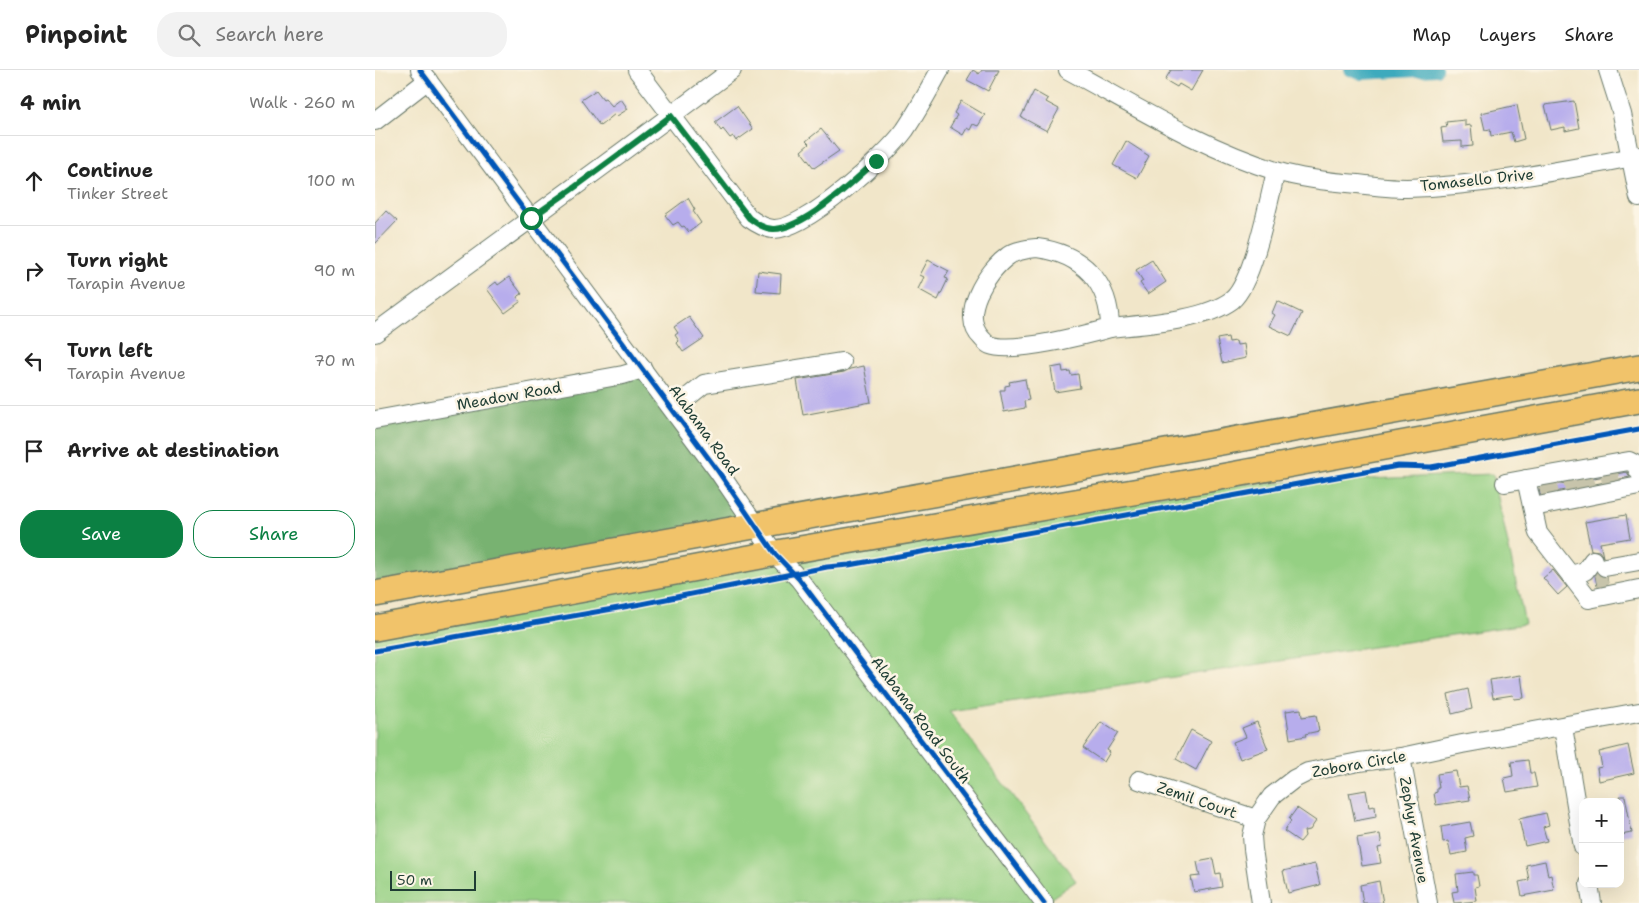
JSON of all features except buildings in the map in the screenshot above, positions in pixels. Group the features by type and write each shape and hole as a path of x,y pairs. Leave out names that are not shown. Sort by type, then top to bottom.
{"highway":[{"path":"375,594 1639,367"},
{"path":"375,628 775,554 1215,478 1639,400"}],"street":[{"path":"637,70 749,218 761,226 773,229 787,227 813,212 876,161 905,130 940,70"},
{"path":"375,333 731,70"},
{"name":"Tomasello Drive","path":"1068,70 1209,144 1276,171 1339,183 1405,188 1471,184 1635,157"},
{"path":"1608,70 1635,157 1639,198"},
{"path":"375,120 424,75 531,218"},
{"path":"1110,328 1110,316 1100,285 1090,272 1066,255 1052,250 1037,248 1009,255 995,268 978,294 973,308 973,322 978,334 989,345 1007,349 1071,338 1110,328 1198,315 1220,307 1233,299 1242,289 1247,278 1260,236 1276,171"},
{"name":"Alabama Road","path":"531,218 673,409 775,554"},
{"path":"673,409 704,384 842,362"},
{"name":"Meadow Road","path":"375,420 623,375 643,368"},
{"path":"1533,507 1629,461 1635,464 1639,472"},
{"path":"1505,483 1526,479 1587,482"},
{"path":"1526,479 1538,533 1596,569 1639,561"},
{"name":"Alabama Road South","path":"775,554 799,579 1040,902"},
{"path":"1596,569 1589,599 1639,588"},
{"name":"Zobora Circle","path":"1261,903 1252,836 1256,819 1272,796 1281,787 1309,772 1359,762 1401,757 1639,712"},
{"path":"1563,727 1582,843"},
{"name":"Zephyr Avenue","path":"1401,757 1427,903"},
{"name":"Zemil Court","path":"1139,780 1256,819"},
{"path":"1590,888 1592,903"}],"green space":[{"path":"633,365 745,521 375,587 375,421"},
{"path":"1493,474 1525,624 949,711 1076,881 1044,903 375,903 375,635 1217,485"}],"waterway":[{"path":"1350,70 1360,74 1436,70"}],"tunnel":[{"path":"1609,472 1611,483"},
{"path":"1584,476 1587,487"},
{"path":"1572,479 1574,489"},
{"path":"1547,483 1550,494"},
{"path":"1596,579 1607,577"}],"cycle path":[{"path":"420,70 718,471 775,554 799,579 1044,903"},
{"path":"375,651 641,604 827,567 849,565 1398,466 1431,467 1639,429"}],"route":[{"path":"531,218 671,116 749,218 761,226 773,229 787,227 813,212 876,161"}]}
